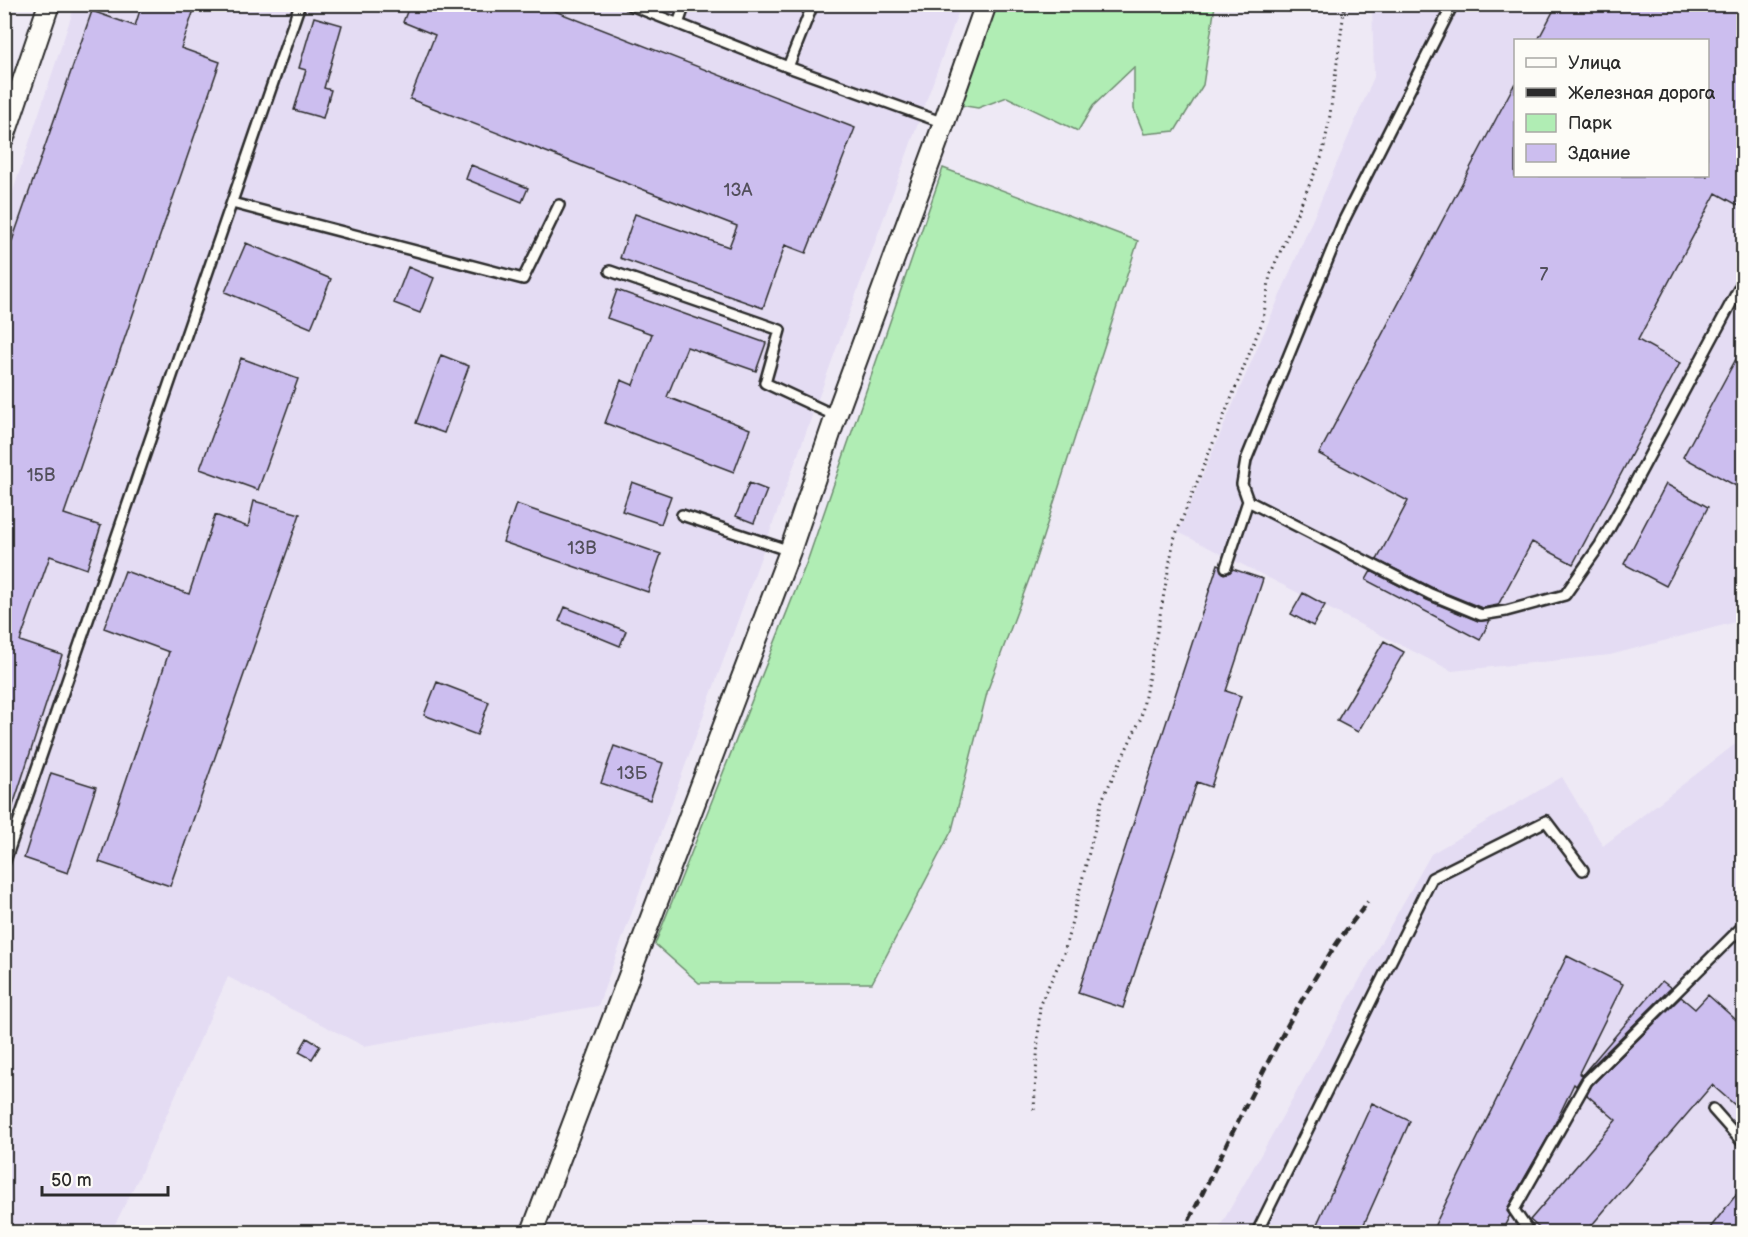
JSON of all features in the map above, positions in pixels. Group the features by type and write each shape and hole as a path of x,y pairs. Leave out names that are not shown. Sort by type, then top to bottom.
{"street":[{"path":"4,137 49,4"},
{"path":"532,1233 790,551 836,416 986,4"}],"lane":[{"path":"4,864 300,4"},
{"path":"628,4 788,67 944,123"},
{"path":"678,24 685,4"},
{"path":"788,67 813,4"},
{"path":"1226,567 1248,501 1242,484 1246,460 1340,231 1453,4"},
{"path":"232,203 523,279 559,205"},
{"path":"610,272 780,330 765,383 836,416"},
{"path":"1248,501 1430,594 1481,615 1565,596 1600,545 1743,279"},
{"path":"682,515 790,551"},
{"path":"1257,1233 1432,878 1546,821 1583,870"},
{"path":"1530,1233 1514,1210 1587,1081 1743,925"},
{"path":"1713,1109 1743,1144"}],"path":[{"path":"1034,1110 1040,1004 1064,953 1102,800 1141,718 1174,539 1263,320 1270,275 1322,156 1329,122 1345,4"}],"shaded area":[{"path":"75,5 961,5 598,1006 364,1046 228,977 139,1177 111,1232 5,1232 5,215"},
{"path":"1372,5 1743,5 1743,620 1610,655 1452,671 1178,532 1374,77"},
{"path":"1743,742 1743,1232 1217,1232 1431,854 1562,777 1603,846 1734,745"}],"green space":[{"path":"997,5 1215,5 1203,85 1175,131 1144,134 1134,109 1134,67 1093,106 1078,131 1007,97 978,108 959,105"},
{"path":"943,168 1138,241 1031,574 988,689 952,830 872,983 699,983 655,944 808,559"}],"building":[{"path":"142,4 196,4 181,48 220,62 64,514 101,526 87,569 50,556 20,641 62,655 7,824 4,824 4,754 10,738 4,737 4,264 92,11 135,26"},
{"path":"410,4 537,4 855,128 806,253 785,245 763,308 620,258 635,214 729,247 737,226 410,99 435,35 403,22"},
{"path":"1557,4 1743,4 1743,208 1716,193 1638,340 1680,363 1573,564 1532,542 1498,605 1482,608 1433,588 1377,560 1408,501 1319,454 1514,85 1514,177 1709,177 1709,39 1539,39"},
{"path":"314,17 342,25 324,88 331,90 323,118 294,110 306,70 299,68"},
{"path":"471,165 528,188 522,202 466,179"},
{"path":"246,243 331,279 311,328 225,292"},
{"path":"408,267 434,278 420,313 394,303"},
{"path":"617,290 766,343 756,371 687,347 667,397 750,429 734,472 605,423 621,380 633,385 652,334 607,318"},
{"path":"1743,346 1743,473 1736,486 1683,457"},
{"path":"441,355 469,366 444,433 416,423"},
{"path":"241,358 298,379 258,490 200,469"},
{"path":"632,482 671,496 661,524 622,511"},
{"path":"749,483 767,490 754,523 736,516"},
{"path":"1666,484 1708,507 1666,586 1624,564"},
{"path":"254,501 300,514 170,886 99,862 169,652 104,628 125,571 189,594 215,515 248,527"},
{"path":"516,504 661,554 648,592 503,542"},
{"path":"1218,564 1224,574 1233,569 1263,579 1226,691 1241,696 1211,787 1197,782 1123,1008 1078,993"},
{"path":"1371,571 1427,600 1478,621 1490,620 1480,640 1366,580"},
{"path":"1303,593 1325,605 1313,626 1291,614"},
{"path":"565,607 626,631 620,646 559,621"},
{"path":"1384,641 1404,652 1358,732 1337,721"},
{"path":"437,682 489,702 477,735 424,715"},
{"path":"614,746 663,763 650,800 601,783"},
{"path":"51,773 96,787 68,873 24,858"},
{"path":"1567,956 1623,984 1579,1073 1582,1075 1662,981 1671,988 1582,1076 1576,1086 1574,1084 1552,1130 1508,1207 1507,1211 1510,1215 1501,1233 1431,1233"},
{"path":"1708,995 1743,1026 1743,1112 1712,1085 1585,1233 1545,1233 1530,1220 1616,1120 1587,1095 1592,1085 1681,997 1695,1009"},
{"path":"307,1038 320,1046 312,1059 299,1052"},
{"path":"1372,1103 1410,1121 1360,1233 1313,1233"},
{"path":"1743,1186 1743,1233 1706,1233"}],"railway":[{"path":"1183,1232 1293,1015 1335,946 1368,902"}]}
